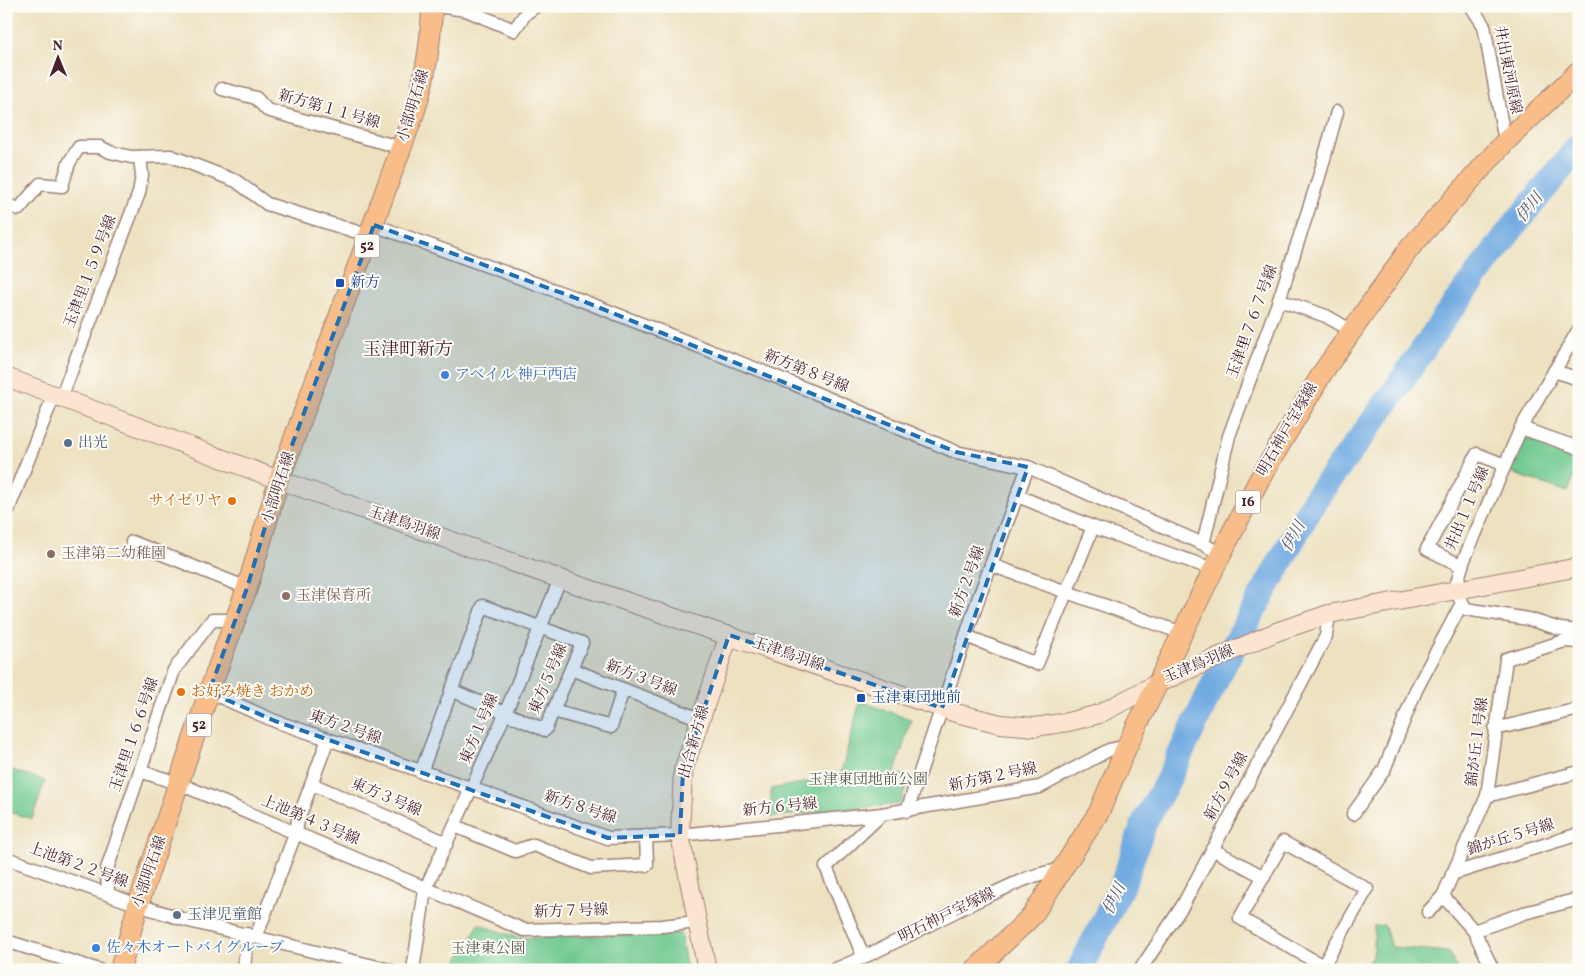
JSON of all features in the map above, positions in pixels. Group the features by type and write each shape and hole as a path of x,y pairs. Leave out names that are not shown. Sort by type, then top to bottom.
{"main road":[{"name":"小部明石線","path":"120,970 138,905 180,784 209,692 247,588 280,480 372,231 423,85 431,44 432,6"},
{"name":"明石神戸宝塚線","path":"975,970 1032,916 1064,870 1099,812 1127,746 1217,561 1264,472 1323,372 1409,249 1505,142 1579,71"}],"street":[{"path":"438,6 466,10 514,30 526,13 536,6"},
{"name":"井出東河原線","path":"1471,6 1484,26 1505,142"},
{"name":"新方第１１号線","path":"222,88 256,98 267,110 402,148"},
{"name":"玉津里７６７号線","path":"1203,544 1229,436 1279,300 1319,177 1337,112"},
{"name":"新方第８号線","path":"6,205 19,208 40,184 62,186 79,147 100,147 110,152 140,157 171,156 236,180 267,204 372,231 574,297 794,384 956,452 1028,467 1203,544 1217,561"},
{"name":"玉津里１５９号線","path":"6,515 57,396 139,193 142,175 140,157"},
{"path":"1279,300 1326,316 1352,330"},
{"name":"井出１１号線","path":"1353,814 1384,770 1416,690 1459,596 1462,566 1521,428 1579,330"},
{"path":"1554,371 1579,379"},
{"name":"玉津鳥羽線","path":"6,377 280,480 560,579 942,708 1001,724 1036,727 1099,714 1158,683 1276,632 1329,614 1459,596 1579,567"},
{"path":"1521,428 1579,448"},
{"name":"井出１１号線","path":"1462,566 1426,549 1476,454 1505,464"},
{"name":"新方２号線","path":"908,811 966,636 1028,467"},
{"path":"1018,496 1094,527 1217,561"},
{"path":"966,636 1037,664 1094,527"},
{"path":"132,542 247,588"},
{"path":"991,565 1182,632"},
{"name":"東方１号線","path":"413,970 425,890 505,714 560,579"},
{"path":"1459,596 1466,609 1528,619 1579,631"},
{"name":"東方５号線","path":"422,772 451,690 483,606 582,643 545,730 451,690"},
{"name":"新方９号線","path":"1140,970 1182,905 1326,636 1329,614"},
{"name":"玉津里１６６号線","path":"108,893 107,869 174,670 212,620 236,620"},
{"name":"出合新方線","path":"707,970 680,835 683,771 729,635"},
{"name":"錦が丘１号線","path":"1443,896 1487,796 1506,659 1565,641 1579,642"},
{"name":"新方３号線","path":"571,669 700,719"},
{"path":"553,712 611,727 623,690"},
{"name":"東方２号線","path":"209,692 275,721 472,790"},
{"path":"1496,729 1579,708"},
{"path":"244,970 251,936 296,832 298,820 328,739"},
{"name":"新方第２号線","path":"882,814 1040,787 1108,750 1127,746"},
{"name":"上池第４３号線","path":"140,770 180,784 296,832 425,890"},
{"path":"1487,796 1579,772"},
{"name":"東方３号線","path":"312,784 447,843"},
{"name":"新方８号線","path":"472,790 608,838 680,835"},
{"path":"864,958 826,867 882,814"},
{"name":"新方６号線","path":"680,835 882,814"},
{"path":"455,826 515,851 534,845 592,868 647,865 646,836"},
{"name":"錦が丘５号線","path":"1452,874 1579,834"},
{"path":"1283,842 1367,889 1322,968 1240,918 1283,842"},
{"path":"1212,849 1264,877"},
{"name":"上池第２２号線","path":"6,858 189,921 390,970"},
{"name":"明石神戸宝塚線","path":"833,970 864,958 979,900 1042,872 1064,870"},
{"name":"新方７号線","path":"425,890 524,930 662,926 696,922"},
{"path":"1428,912 1443,896 1474,932 1493,970"},
{"path":"1474,932 1524,913 1579,899"},
{"path":"6,941 99,970"}],"highlighted area":[{"path":"374,225 573,297 956,452 1028,467 942,708 729,635 683,771 680,835 608,838 275,721 209,692 247,588 279,480"}],"green space":[{"path":"1525,438 1579,456 1579,464 1568,492 1509,472"},
{"name":"玉津東団地前公園","path":"860,701 911,720 895,772 909,778 900,804 771,817 771,789 840,776"},
{"path":"6,768 45,781 32,819 6,811"},
{"name":"玉津東公園","path":"479,924 518,938 680,933 687,970 452,970"},
{"path":"1384,925 1392,947 1448,952 1459,970 1365,970 1374,951 1374,926"}],"waterway":[{"name":"伊川","path":"1079,970 1123,883 1145,821 1167,782 1220,671 1315,499 1388,401 1441,323 1512,228 1579,146"}],"place":[{"name":"新方","path":"340,283"},
{"name":"アベイル 神戸西店","path":"445,375"},
{"name":"出光","path":"68,443"},
{"name":"サイゼリヤ","path":"232,501"},
{"name":"玉津第二幼稚園","path":"51,554"},
{"name":"玉津保育所","path":"286,596"},
{"name":"お好み焼き おかめ","path":"181,692"},
{"name":"玉津東団地前","path":"861,698"},
{"name":"玉津児童館","path":"177,915"},
{"name":"佐々木オートバイグループ","path":"96,948"}],"district":[{"name":"玉津町新方","path":"408,350"}]}
